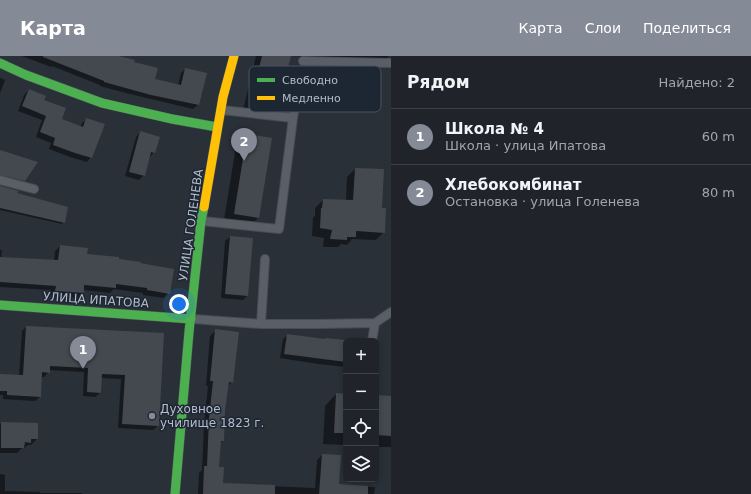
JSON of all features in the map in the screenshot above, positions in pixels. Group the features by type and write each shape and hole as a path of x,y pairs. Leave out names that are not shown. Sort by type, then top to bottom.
{"main road":[{"name":"УЛИЦА ГОЛЕНЕВА","path":"175,494 201,221 223,97 234,56"},
{"path":"0,64 102,103 172,119 217,127"},
{"name":"УЛИЦА ИПАТОВА","path":"0,304 191,319"}],"lane":[{"path":"303,61 391,63"},
{"path":"221,110 293,118"},
{"path":"201,221 279,229 294,112"},
{"path":"0,180 34,189"},
{"path":"261,324 265,259"},
{"path":"191,319 261,324 375,323 391,312"},
{"path":"372,338 375,323"}],"building":[{"path":"43,56 119,56 135,60 134,62 158,68 155,79 181,85 185,68 207,73 199,105 151,95 104,82"},
{"path":"262,56 291,56 288,66 260,66"},
{"path":"29,89 46,96 44,100 66,108 62,119 83,127 86,118 105,124 92,158 53,145 55,138 40,132 46,116 22,106"},
{"path":"140,131 160,137 155,153 151,152 145,176 129,172"},
{"path":"247,134 272,138 259,218 234,214"},
{"path":"0,150 38,162 25,181 0,175"},
{"path":"355,168 384,169 382,208 386,208 385,233 356,231 356,237 347,237 347,240 330,239 332,230 320,228 323,199 353,200"},
{"path":"0,186 19,191 17,193 68,207 65,223 0,208"},
{"path":"230,236 253,238 248,296 225,294"},
{"path":"60,245 88,248 87,254 119,257 119,259 174,269 170,294 147,290 147,288 116,284 116,288 84,285 84,293 55,291 56,286 0,282 0,257 58,260"},
{"path":"26,326 164,333 159,426 122,424 125,375 102,374 101,393 87,392 88,368 50,366 50,373 42,372 41,397 7,395 7,391 0,391 0,374 23,375"},
{"path":"215,329 239,332 233,383 229,382 225,410 224,441 221,441 219,467 224,467 223,483 275,485 275,494 203,494 204,466 207,466 209,418 213,381 210,381"},
{"path":"287,334 343,340 343,362 284,354"},
{"path":"336,393 343,394 343,433 334,433"},
{"path":"379,395 391,396 391,436 379,435"},
{"path":"1,422 38,423 38,439 31,439 31,443 25,442 24,448 1,448"},
{"path":"322,454 341,455 339,484 368,486 368,494 319,494"}],"traffic: fast":[{"path":"0,63 26,75 102,103 172,119 217,127"},
{"path":"175,494 189,332 201,221 204,207"},
{"path":"0,305 191,319"}],"traffic: slow":[{"path":"204,207 223,97 234,56"}],"place":[{"name":"Хлебокомбинат","path":"244,161"},
{"name":"Школа № 4","path":"83,369"},
{"name":"Духовное училище 1823 г.","path":"152,416"}]}
